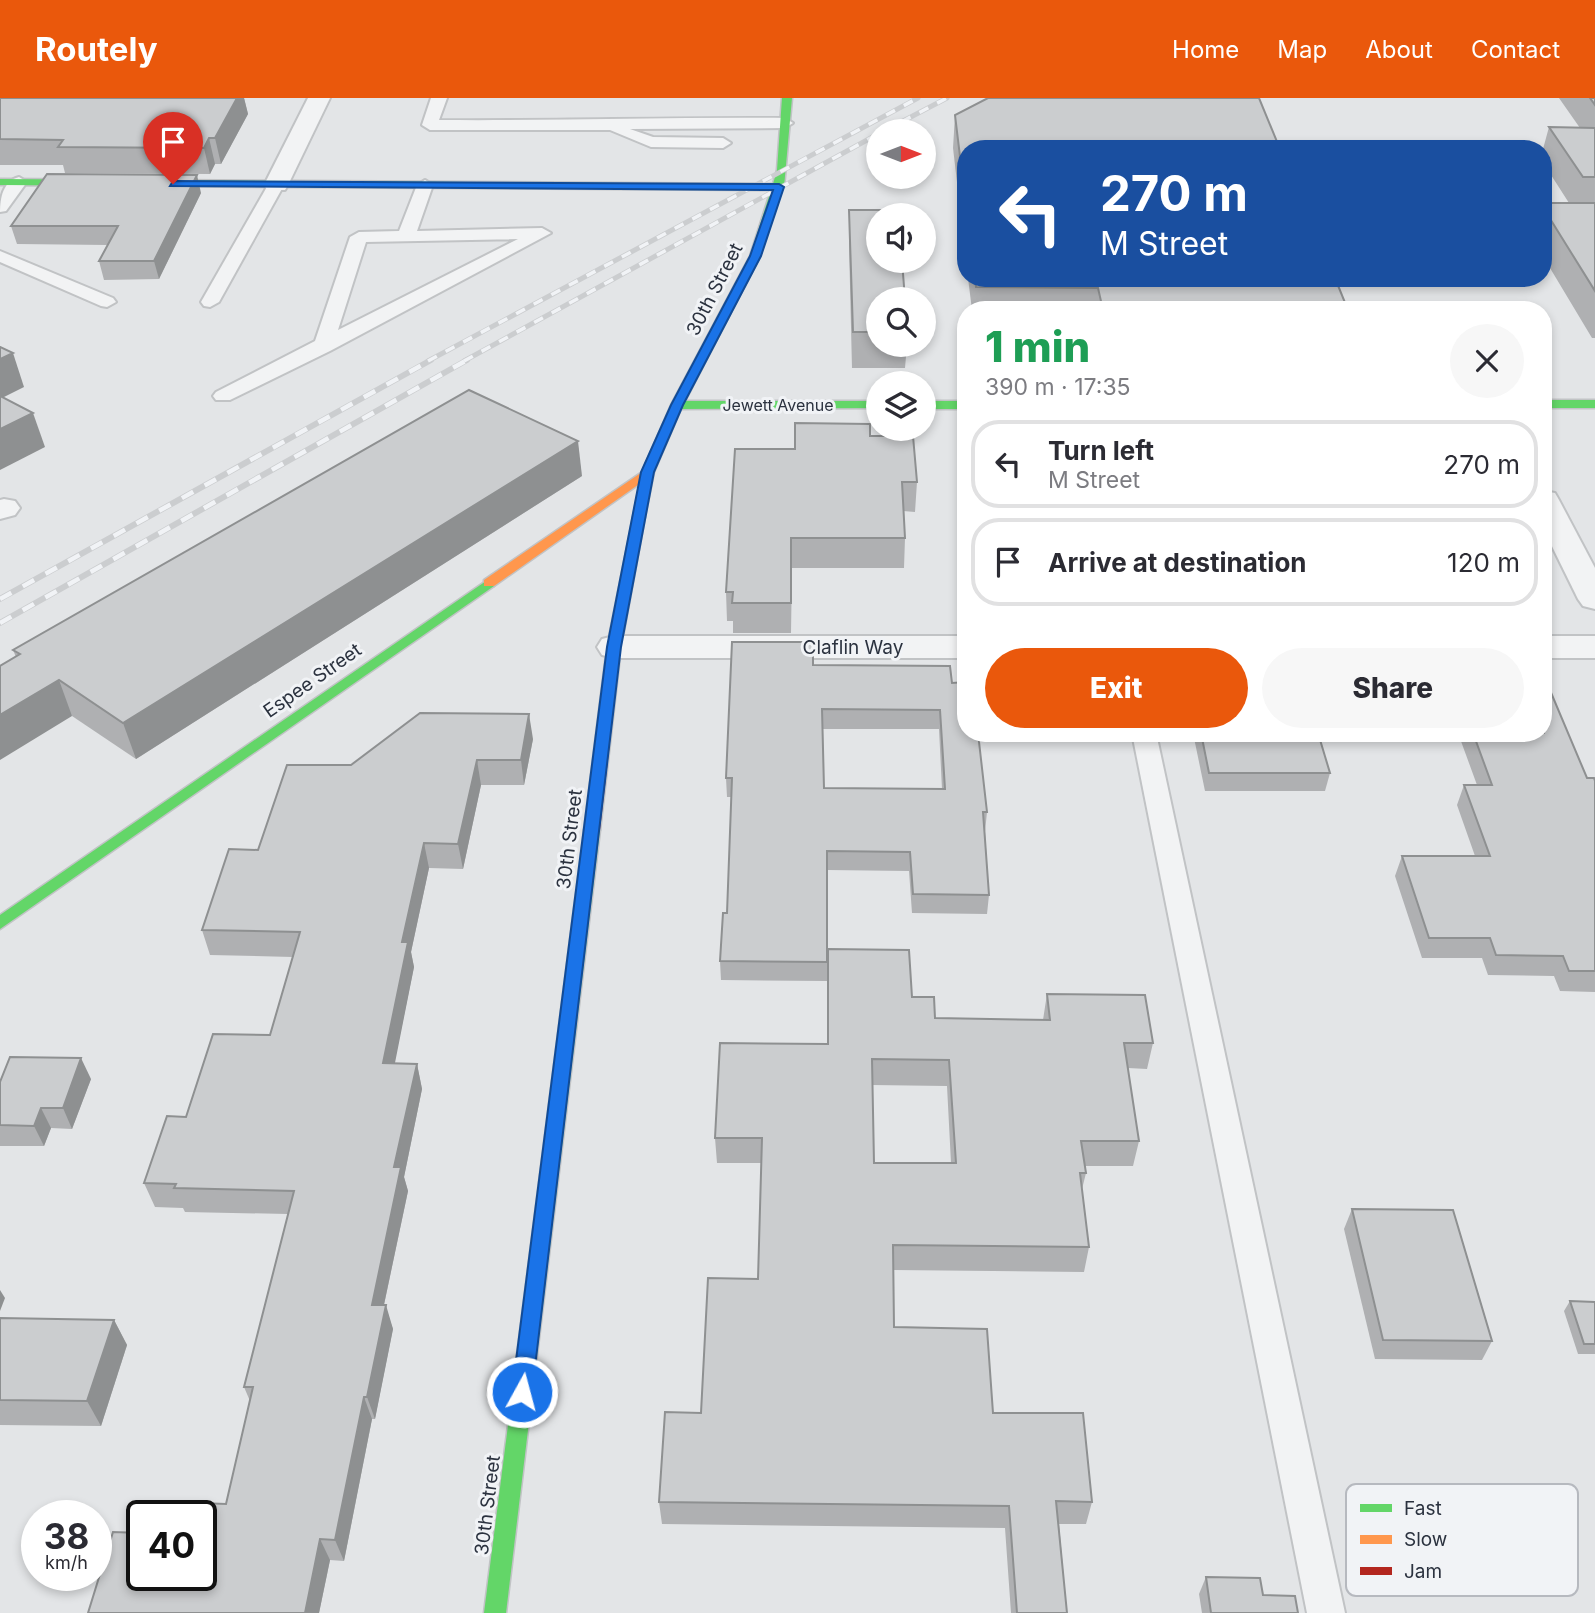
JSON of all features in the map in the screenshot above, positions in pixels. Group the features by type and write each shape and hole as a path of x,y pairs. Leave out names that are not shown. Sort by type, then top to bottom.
{"street":[{"path":"276,185 319,98"},
{"name":"30th Street","path":"495,1613 614,647 648,472 677,405 755,256 779,187 787,98"},
{"path":"0,182 779,187"},
{"path":"1552,404 1595,404"},
{"name":"Jewett Avenue","path":"677,405 866,405"},
{"path":"936,405 957,405"},
{"name":"Espee Street","path":"0,923 648,472"},
{"path":"1552,516 1595,599"},
{"name":"Claflin Way","path":"614,647 957,647"},
{"path":"1552,647 1595,647"}],"lane":[{"path":"439,98 429,125 607,127 668,122 785,122"},
{"path":"607,127 651,142 723,143"},
{"path":"0,207 19,182"},
{"path":"210,302 276,185"},
{"path":"406,236 425,185"},
{"path":"223,396 323,347 542,233 359,237 323,347"},
{"path":"0,256 107,302"},
{"path":"1146,742 1326,1613"}],"building":[{"path":"0,98 237,98 215,138 209,138 204,148 58,147 63,140 0,139"},
{"path":"988,98 1259,98 1276,140 958,140 955,115"},
{"path":"1549,127 1595,128 1595,177 1583,177"},
{"path":"47,174 197,175 154,261 99,261 118,226 11,226"},
{"path":"1552,203 1595,203 1595,291 1552,222"},
{"path":"849,210 866,210 866,273 903,273 904,287 866,287 866,332 853,332"},
{"path":"976,287 1339,287 1344,301 1101,301 1098,288"},
{"path":"0,347 13,353 0,359"},
{"path":"469,390 578,441 123,723 59,680 0,715 0,666 20,654 13,650"},
{"path":"0,396 33,413 0,429"},
{"path":"795,423 866,424 866,441 913,441 917,482 902,482 905,538 791,538 791,603 732,603 733,592 726,592 735,449 795,449"},
{"path":"732,642 813,642 813,665 950,666 952,683 957,683 957,742 979,742 987,812 983,812 989,895 913,894 910,852 827,851 827,962 720,961 723,913 727,913 732,778 726,778","holes":["822,709 940,710 945,789 824,788"]},
{"path":"1552,695 1587,778 1594,778 1595,781 1595,971 1569,971 1563,956 1496,955 1490,938 1429,938 1402,856 1490,856 1464,785 1492,785 1476,742 1552,742"},
{"path":"420,713 529,714 521,760 477,760 458,844 424,843 402,942 408,942 383,1063 417,1064 394,1167 401,1167 372,1305 386,1305 335,1540 320,1539 305,1613 88,1613 95,1591 112,1591 113,1532 126,1532 126,1591 217,1591 217,1504 226,1504 253,1387 244,1387 294,1191 174,1188 176,1184 144,1183 167,1116 186,1117 213,1034 270,1035 300,932 202,930 229,849 258,850 287,765 351,765"},
{"path":"1203,742 1321,742 1330,773 1209,773"},
{"path":"828,949 909,950 912,997 934,997 935,1018 1050,1020 1047,994 1145,995 1153,1043 1124,1043 1139,1141 1081,1141 1086,1173 1080,1173 1089,1247 893,1245 894,1327 987,1329 993,1413 1083,1413 1092,1502 1056,1501 1067,1613 1017,1613 1009,1506 659,1502 665,1412 701,1413 708,1278 758,1279 762,1138 715,1138 720,1043 828,1044","holes":["872,1059 949,1060 956,1163 874,1163"]},
{"path":"10,1057 81,1058 63,1108 41,1108 34,1126 0,1125 0,1082"},
{"path":"1352,1209 1453,1210 1492,1341 1383,1340"},
{"path":"1570,1301 1595,1302 1595,1344 1584,1344"},
{"path":"0,1318 114,1320 87,1401 0,1400"},
{"path":"1206,1577 1260,1578 1263,1595 1295,1596 1298,1613 1211,1613"}],"railway":[{"path":"428,361 918,98"},
{"path":"907,119 947,98"},
{"path":"464,361 866,141"},
{"path":"0,599 431,360"},
{"path":"0,623 467,360"}],"traffic: fast":[{"path":"639,517 648,472 677,405 755,256 782,170 787,98"},
{"path":"0,182 779,187"},
{"path":"1552,404 1595,404"},
{"path":"677,405 866,405"},
{"path":"936,405 957,405"},
{"path":"0,923 489,583"},
{"path":"495,1613 592,830"}],"traffic: slow":[{"path":"489,583 648,472"}],"traffic: jam":[{"path":"592,830 614,647 639,517"}],"route":[{"path":"173,184 779,187 755,256 677,405 648,472 614,647 522,1392"}]}
